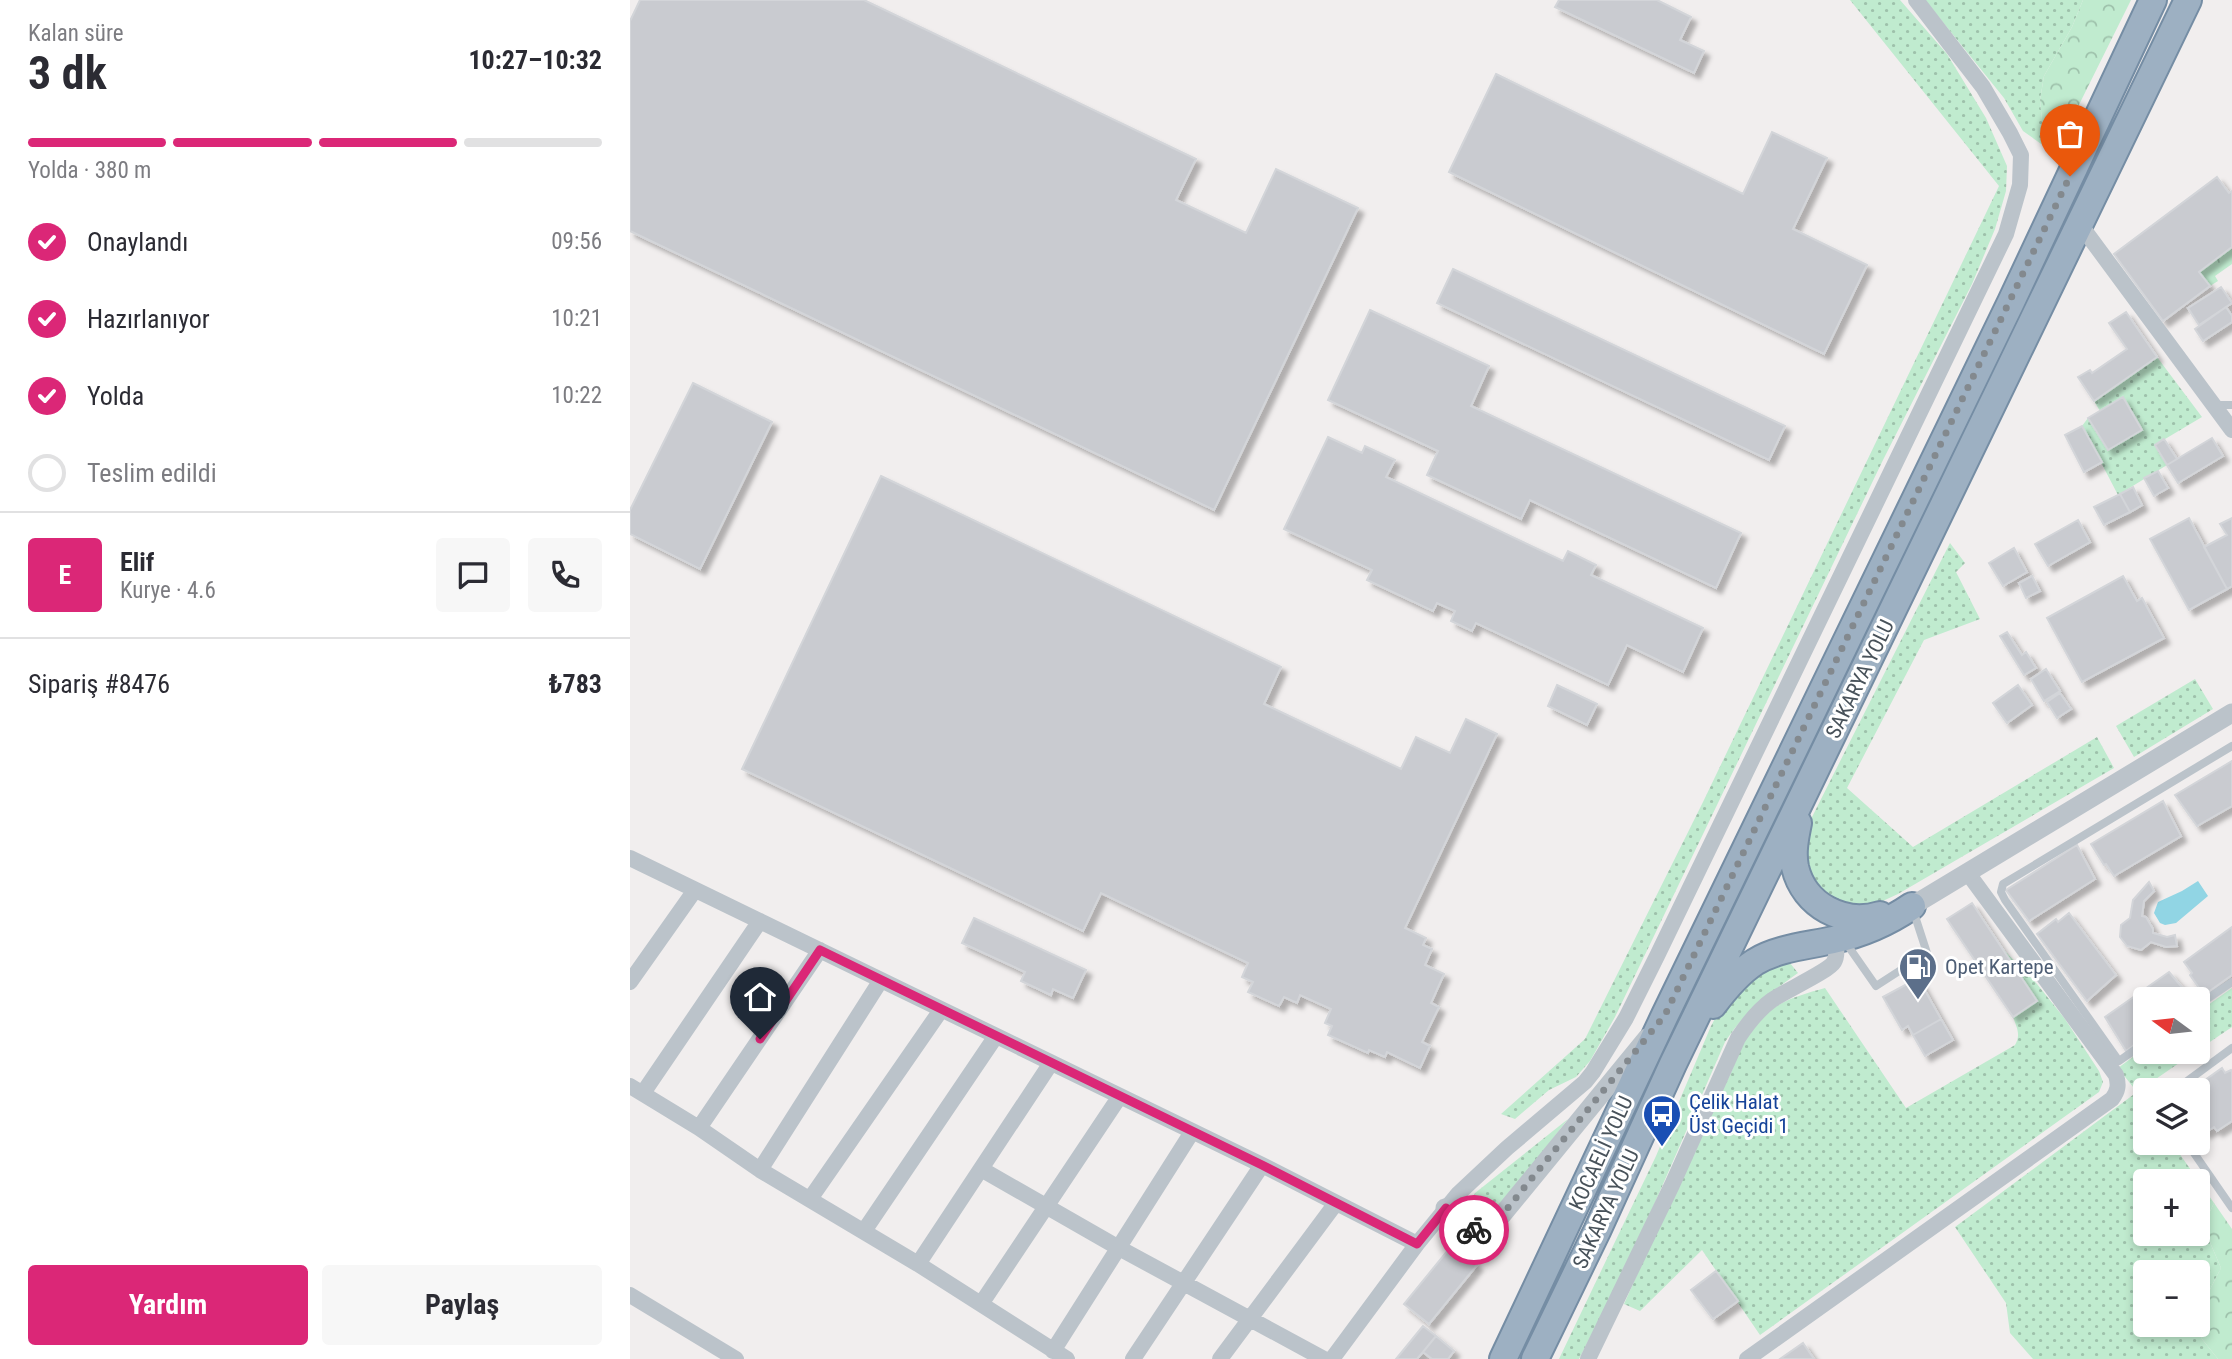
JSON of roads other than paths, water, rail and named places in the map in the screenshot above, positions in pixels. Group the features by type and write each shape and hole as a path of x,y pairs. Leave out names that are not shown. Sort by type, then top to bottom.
{"highway":[{"name":"KOCAELİ YOLU","path":"1503,1359 1665,1015 1999,326 2153,0"},
{"name":"SAKARYA YOLU","path":"1535,1359 1673,1064 2188,0"},
{"path":"1803,797 1795,838 1795,867 1800,881 1817,902 1830,912 1856,920 1912,905"},
{"path":"1673,1064 1728,986 1755,962 1793,948 1838,939 1873,928 1912,905"},
{"path":"1492,1359 1553,1255"}],"street":[{"path":"1332,1359 1446,1208 1507,1148 1585,1082 1601,1062 1657,956 2006,234 2020,185 2021,155 1983,87 1916,0"},
{"path":"2079,223 2232,430"},
{"path":"1912,905 2232,713"},
{"path":"630,858 1262,1165 1417,1244"},
{"path":"1747,1359 2112,1099 2117,1092 2116,1075 1967,873"},
{"path":"630,982 695,890"},
{"path":"760,921 637,1089 760,1170 918,1264 1060,1355 1119,1248 1192,1132"},
{"path":"1588,1359 1667,1196 1738,1038 1754,1016 1770,1001 1829,968 1835,961 1838,939"},
{"path":"699,1128 820,950"},
{"path":"760,1170 881,980"},
{"path":"810,1199 941,1010"},
{"path":"1446,1208 1484,1237 1665,1015"},
{"path":"864,1231 996,1036"},
{"path":"918,1264 1051,1063"},
{"path":"981,1304 1120,1096"},
{"path":"1133,1359 1262,1165"},
{"path":"981,1169 1119,1248 1324,1359"},
{"path":"1220,1359 1336,1203"},
{"path":"630,1295 736,1359"}],"lane":[{"path":"2214,405 2232,405"},
{"path":"2133,1051 2119,1061 2005,900 2001,892 2003,884 2232,747"},
{"path":"1838,939 1876,986 1927,954 1912,905"},
{"path":"2210,997 2232,982"},
{"path":"2191,1078 2232,1048"},
{"path":"2196,1155 2232,1208"}],"water":[{"path":"2198,881 2208,896 2176,923 2160,923 2154,913 2158,902"}],"place":[{"name":"Opet Kartepe","path":"1918,1001"},
{"name":"Çelik Halat Üst Geçidi 1","path":"1662,1148"}]}
